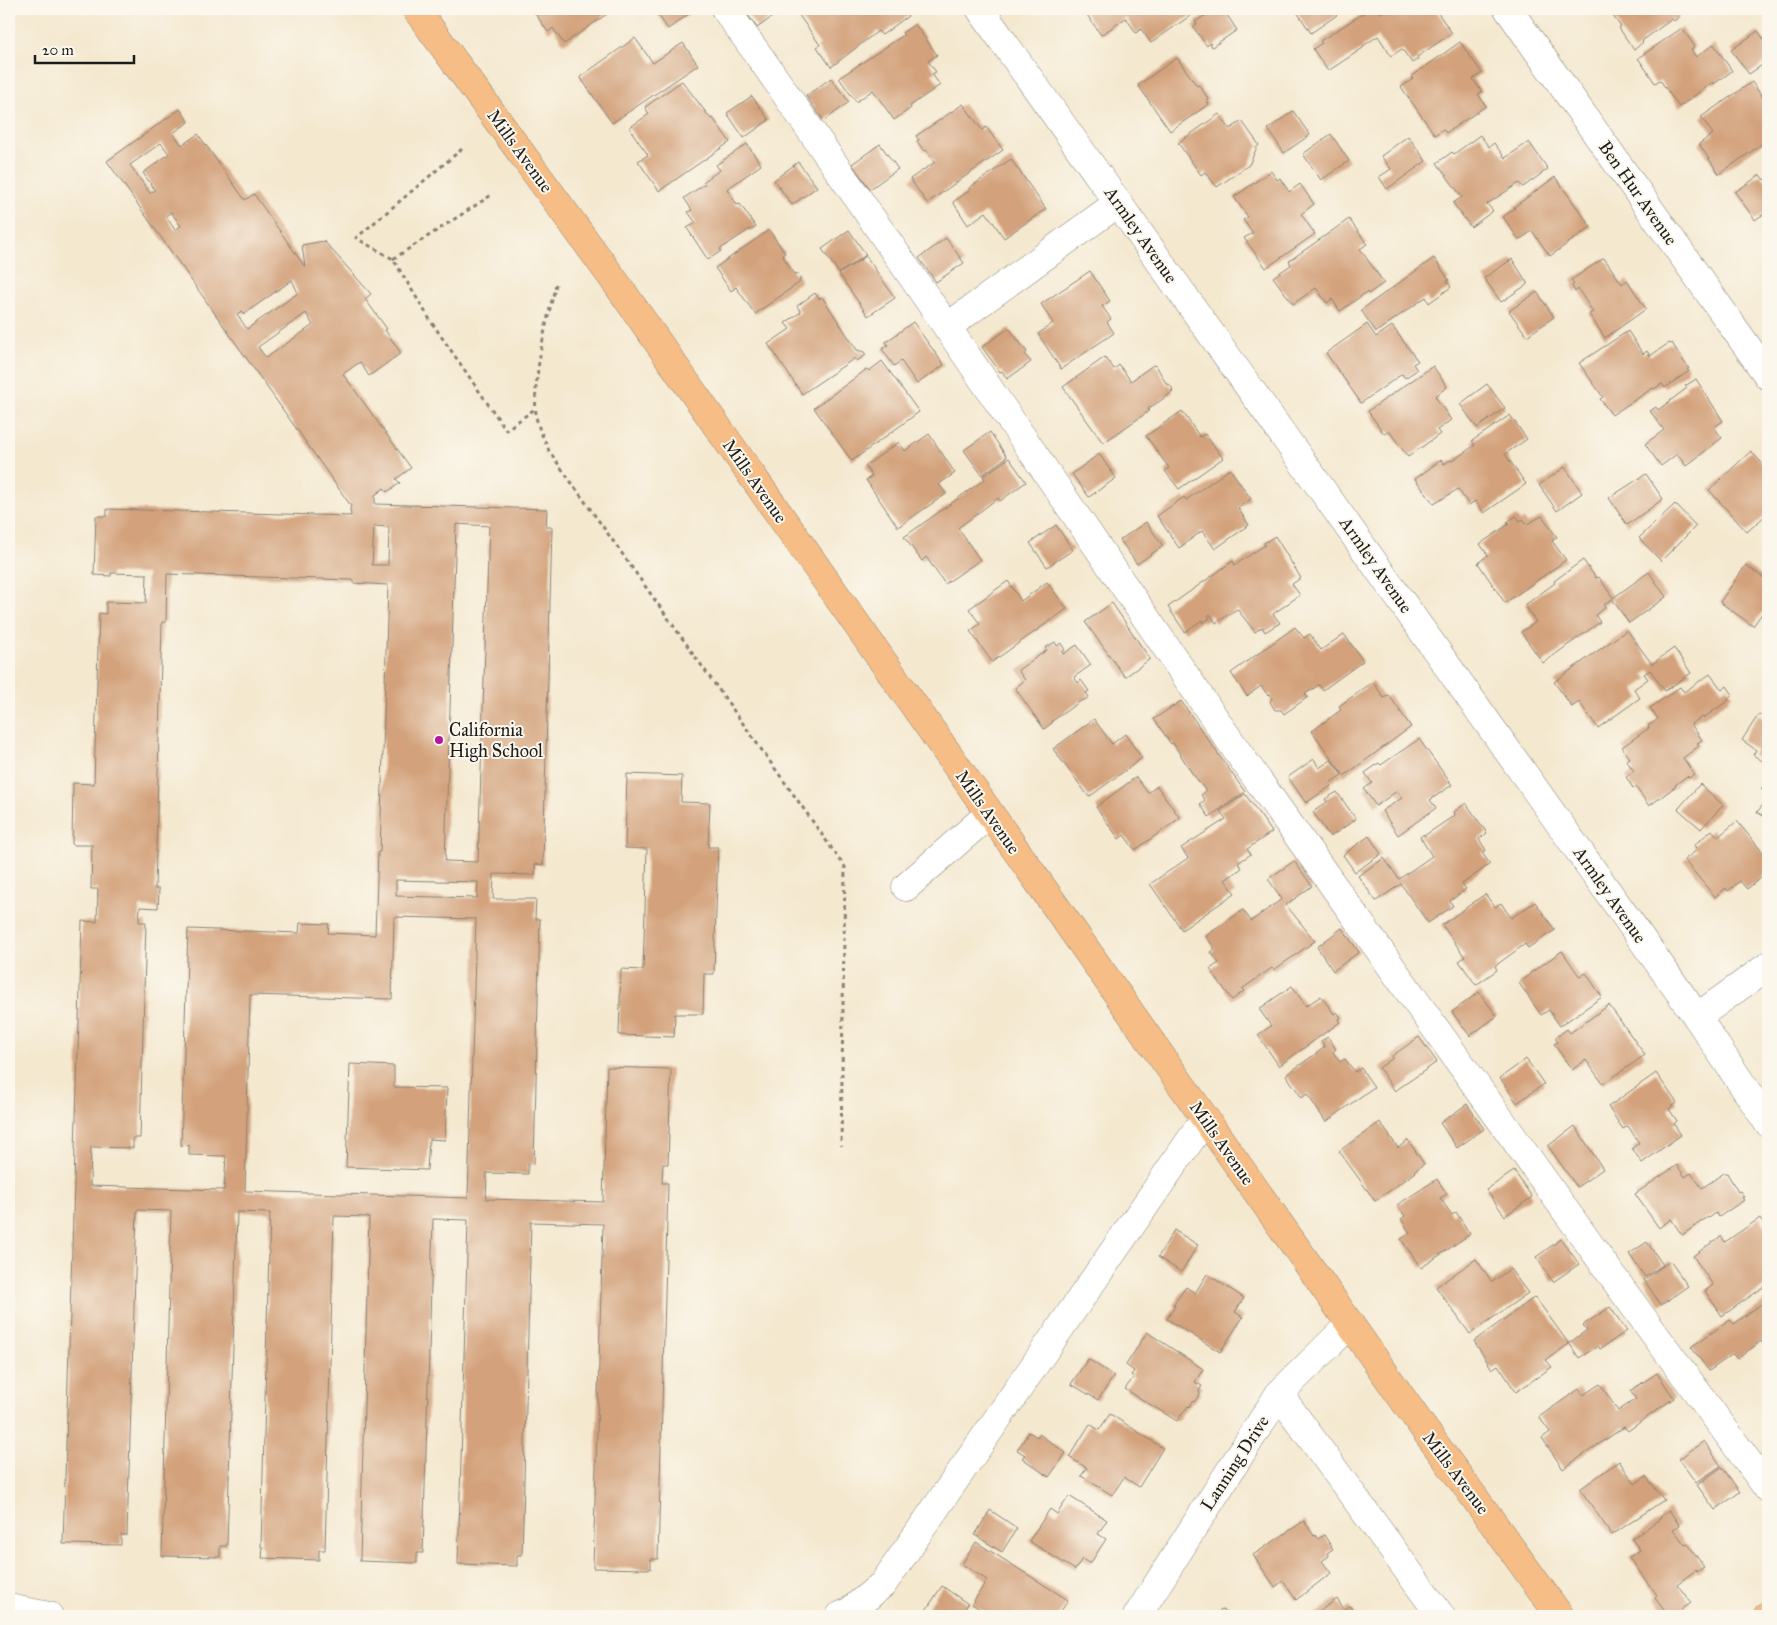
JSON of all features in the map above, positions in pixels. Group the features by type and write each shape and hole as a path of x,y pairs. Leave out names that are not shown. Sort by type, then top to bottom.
{"main road":[{"name":"Mills Avenue","path":"416,9 619,288 1424,1429 1560,1616"}],"street":[{"path":"725,9 947,328 1237,751 1629,1299 1768,1489"},
{"name":"Armley Avenue","path":"980,9 1697,1017 1768,1124"},
{"name":"Ben Hur Avenue","path":"1508,9 1768,376"},
{"path":"947,328 1118,203"},
{"path":"906,887 989,814"},
{"path":"1697,1017 1768,966"},
{"path":"840,1616 848,1612 883,1584 1205,1119"},
{"name":"Lanning Drive","path":"1137,1616 1279,1394 1350,1324"},
{"path":"1279,1394 1441,1616"},
{"path":"9,1608 49,1616"}],"path":[{"path":"462,149 356,238 393,259 432,323 506,430 536,408"},
{"path":"393,259 493,194"},
{"path":"556,284 545,330 537,383 536,417 549,451 846,867 841,1146"}],"building":[{"path":"532,9 614,9 564,44 553,28 548,32"},
{"path":"654,9 691,9 693,11 668,29"},
{"path":"744,9 783,9 757,28"},
{"path":"799,9 903,9 908,16 882,35 878,31 831,67 817,47 820,45 796,11"},
{"path":"1083,9 1200,9 1151,43 1141,29 1136,33 1126,18 1101,35"},
{"path":"1215,9 1223,9 1237,30 1212,47 1210,43 1207,46 1193,27 1197,24 1195,22"},
{"path":"1295,9 1332,9 1337,15 1311,33"},
{"path":"1361,9 1378,9 1381,13 1387,9 1435,9 1452,33 1417,57 1418,59 1412,63 1402,49 1391,56 1378,36 1328,71 1313,49 1322,43 1320,41 1364,13"},
{"path":"1608,9 1686,9 1674,21 1672,19 1642,41 1634,50"},
{"path":"915,24 937,55 928,61 936,72 932,74 940,85 894,120 873,90 856,102 839,78 904,35 902,33"},
{"path":"1682,28 1695,47 1691,50 1696,57 1714,44 1732,71 1714,84 1713,82 1679,107 1660,80 1655,83 1638,58"},
{"path":"1758,31 1768,45 1768,61 1749,74 1731,50"},
{"path":"635,38 653,63 683,43 698,65 612,123 580,77"},
{"path":"1460,42 1482,73 1473,79 1482,92 1478,94 1486,106 1446,133 1443,129 1435,135 1401,87 1413,79 1411,77"},
{"path":"1177,58 1197,86 1199,85 1209,100 1207,101 1209,104 1170,131 1138,85"},
{"path":"831,78 849,102 824,121 806,96"},
{"path":"682,81 730,142 659,191 638,161 648,155 629,128 649,114 645,107"},
{"path":"1752,82 1768,105 1768,140 1719,174 1699,144 1713,134 1701,117"},
{"path":"752,96 769,120 744,138 727,113"},
{"path":"963,104 982,130 986,127 1003,150 927,203 910,179 935,162 926,150 924,151 916,136"},
{"path":"180,109 189,122 173,133 182,145 198,134 245,200 254,194 305,267 302,245 324,241 371,294 365,299 387,329 385,330 401,353 369,376 360,362 343,374 411,468 396,479 400,483 387,492 384,488 375,495 375,504 547,509 546,527 552,527 543,865 535,864 535,875 494,874 493,899 536,899 535,919 540,919 534,1164 528,1163 528,1174 487,1173 486,1199 603,1202 607,1067 671,1069 668,1164 663,1164 662,1183 668,1183 658,1559 651,1559 651,1569 593,1568 603,1224 531,1222 522,1555 517,1555 517,1566 458,1564 468,1220 433,1219 423,1553 417,1553 417,1563 360,1561 369,1217 334,1216 325,1550 319,1550 319,1560 262,1558 270,1213 237,1212 227,1546 220,1546 220,1557 162,1556 171,1211 137,1210 127,1535 121,1535 121,1545 63,1544 82,921 97,922 98,889 91,889 92,845 72,845 73,783 94,784 99,613 106,614 106,602 146,603 147,574 111,573 111,576 94,575 96,516 107,516 107,509 351,516 351,506 107,161","holes":["161,143 169,154 143,173 155,190 150,193 130,165","171,212 181,226 175,230 166,216","292,280 298,293 247,329 237,314 242,311 244,314","306,313 313,325 266,358 258,347","456,524 489,526 478,862 445,861","374,526 389,527 388,565 372,565","167,574 353,580 353,583 388,585 380,852 378,852 375,935 328,933 329,924 300,923 299,933 188,929 181,1146 189,1145 189,1155 226,1156 224,1190 90,1186 91,1147 133,1148 133,1138 140,1138 146,922 139,922 140,907 158,908 159,889 155,889 162,622 166,622","396,880 478,882 477,898 396,896","394,917 476,919 468,1198 245,1191 250,995 392,999"]},
{"path":"1293,111 1310,135 1284,153 1268,129"},
{"path":"1219,114 1230,129 1242,121 1259,145 1249,165 1217,187 1205,172 1201,175 1178,143"},
{"path":"1331,134 1349,161 1321,180 1303,154"},
{"path":"1480,135 1489,147 1494,143 1505,158 1529,142 1548,169 1523,187 1519,183 1487,204 1493,211 1471,227 1453,203 1462,197 1437,163 1452,152 1454,154"},
{"path":"1408,136 1426,161 1387,189 1379,177 1391,169 1381,156"},
{"path":"747,144 761,165 727,189 737,205 740,204 756,227 720,249 721,251 708,260 687,228 696,223 688,212 692,210 684,198 705,184 703,182 720,170 716,165"},
{"path":"880,144 898,169 870,189 852,164"},
{"path":"1011,159 1046,209 1004,238 986,212 968,225 953,202 970,190 969,188"},
{"path":"798,162 817,187 792,205 774,180"},
{"path":"1271,171 1277,180 1280,178 1289,192 1300,184 1314,204 1301,214 1315,234 1266,268 1244,238 1253,233 1243,220 1248,217 1234,197"},
{"path":"1760,175 1764,180 1768,177 1768,211 1755,220 1735,192"},
{"path":"1555,177 1591,227 1550,256 1532,231 1519,240 1503,217"},
{"path":"1349,219 1367,244 1360,249 1384,283 1368,294 1367,292 1340,311 1332,299 1327,303 1316,288 1293,304 1273,277 1291,265 1289,261"},
{"path":"769,230 785,253 782,255 795,275 797,273 801,279 799,280 800,282 755,314 736,287 731,291 715,268"},
{"path":"849,230 866,255 839,273 822,249"},
{"path":"946,238 964,263 936,282 919,258"},
{"path":"866,256 895,298 868,316 839,274"},
{"path":"1434,258 1449,280 1447,281 1451,287 1429,303 1426,297 1376,332 1361,310"},
{"path":"1604,258 1622,284 1627,280 1646,309 1605,338 1589,314 1593,312 1578,289 1575,292 1572,286 1574,284 1571,280"},
{"path":"1512,259 1528,284 1501,302 1484,278"},
{"path":"1090,271 1110,301 1102,306 1111,319 1107,322 1114,333 1061,369 1038,334 1053,323 1041,304"},
{"path":"1537,292 1554,317 1527,336 1509,311"},
{"path":"815,293 819,299 822,297 857,350 864,352 866,355 857,361 855,358 802,394 768,344 790,329 785,323 801,312 797,306"},
{"path":"913,322 944,365 917,384 901,361 894,366 882,349 888,345 886,342"},
{"path":"1367,324 1376,337 1392,326 1418,361 1413,364 1417,370 1405,378 1402,374 1361,403 1326,353"},
{"path":"1009,328 1027,352 1025,355 1031,362 1007,379 982,347"},
{"path":"1628,331 1643,354 1647,351 1650,356 1669,343 1672,343 1689,368 1687,369 1689,371 1665,388 1662,384 1653,388 1612,415 1600,399 1603,397 1579,363"},
{"path":"1105,357 1114,369 1119,365 1131,381 1153,365 1156,365 1167,385 1169,384 1173,389 1171,391 1173,392 1103,443 1063,387"},
{"path":"882,361 919,412 852,461 814,408 867,369 869,371"},
{"path":"1433,366 1447,387 1435,396 1451,420 1437,430 1440,434 1408,457 1389,431 1384,434 1368,411"},
{"path":"1696,379 1723,421 1714,427 1722,438 1686,466 1677,454 1661,466 1645,444 1664,430 1650,411 1656,407 1658,410 1687,388 1685,386"},
{"path":"1487,384 1505,408 1477,428 1460,404"},
{"path":"1182,411 1200,437 1205,434 1223,458 1179,489 1165,471 1169,468 1146,436"},
{"path":"1510,415 1527,439 1505,454 1526,484 1484,513 1475,501 1469,505 1458,489 1434,504 1415,479 1441,460 1444,464 1452,461 1475,445 1472,441"},
{"path":"990,432 1007,457 982,475 964,450"},
{"path":"929,434 955,473 939,484 946,494 898,527 866,480 872,476 865,466 899,442 905,451"},
{"path":"1751,451 1768,470 1768,513 1747,532 1709,490"},
{"path":"1099,454 1116,478 1089,497 1072,474"},
{"path":"1009,458 1026,482 1000,501 998,498 958,528 980,560 945,584 926,557 922,561 904,537 985,479 983,476"},
{"path":"1565,467 1582,493 1557,511 1539,485"},
{"path":"1230,469 1251,499 1238,508 1249,525 1215,549 1202,531 1179,548 1157,516 1184,497 1186,500"},
{"path":"1646,474 1663,499 1627,525 1609,498"},
{"path":"1675,504 1696,526 1661,561 1639,538"},
{"path":"1516,516 1520,521 1523,519 1527,524 1542,516 1557,537 1552,541 1566,560 1505,603 1478,563 1488,555 1480,544 1509,524 1507,522"},
{"path":"1146,522 1163,546 1137,564 1120,540"},
{"path":"1056,525 1073,550 1047,567 1030,543"},
{"path":"1275,536 1301,578 1292,584 1300,595 1273,614 1280,623 1265,632 1262,627 1255,632 1237,609 1216,623 1210,614 1208,616 1210,618 1203,623 1202,620 1185,632 1168,607 1233,561 1235,565"},
{"path":"1583,560 1596,578 1599,577 1613,598 1649,572 1666,597 1629,623 1612,599 1604,605 1605,608 1595,615 1600,622 1543,663 1521,632 1536,622 1525,605"},
{"path":"1746,565 1768,581 1768,605 1753,626 1720,602"},
{"path":"1008,581 1021,601 1047,582 1067,609 992,662 970,631 980,624 969,609"},
{"path":"1112,603 1150,659 1125,677 1085,622"},
{"path":"1295,627 1304,638 1310,634 1321,650 1344,634 1363,661 1323,690 1319,685 1305,694 1308,697 1284,714 1281,710 1275,710 1270,702 1272,698 1270,694 1268,695 1261,686 1247,696 1231,673"},
{"path":"1627,630 1652,664 1674,648 1691,673 1665,691 1650,670 1644,674 1648,679 1634,689 1640,698 1598,728 1579,702 1572,707 1554,682"},
{"path":"1055,642 1057,646 1061,643 1065,650 1062,652 1063,654 1077,645 1091,665 1074,677 1078,683 1081,680 1089,691 1086,693 1089,697 1052,721 1044,729 1015,688 1025,680 1018,670 1047,650 1045,648"},
{"path":"1710,674 1722,690 1727,686 1733,695 1728,698 1729,700 1703,718 1691,724 1702,740 1697,743 1699,746 1683,758 1694,774 1689,778 1687,776 1649,806 1626,777 1634,771 1626,760 1630,758 1622,747 1649,728 1648,726 1658,719 1650,708 1680,687 1684,692"},
{"path":"1373,682 1384,698 1389,695 1411,727 1344,776 1312,731 1341,710 1339,706"},
{"path":"1181,701 1245,792 1209,817 1200,804 1205,800 1201,795 1206,791 1154,719"},
{"path":"1759,714 1768,721 1768,756 1764,762 1753,755 1756,750 1742,740"},
{"path":"1094,719 1112,744 1125,734 1142,758 1089,797 1053,749"},
{"path":"1419,739 1452,785 1430,800 1436,808 1398,835 1382,811 1402,798 1397,791 1376,806 1364,789 1372,783 1365,773 1379,763 1381,765"},
{"path":"1314,759 1319,768 1331,760 1342,775 1330,783 1331,786 1306,803 1288,777"},
{"path":"627,774 682,776 681,802 710,803 708,847 718,847 714,974 704,974 703,1014 675,1014 674,1037 619,1035 621,969 643,970 647,849 625,848"},
{"path":"1136,777 1148,793 1157,786 1180,818 1135,850 1124,835 1119,839 1096,807"},
{"path":"1768,780 1768,795 1761,789"},
{"path":"1700,784 1723,805 1701,829 1678,809"},
{"path":"1337,792 1356,819 1330,837 1313,812 1327,802 1325,799"},
{"path":"1245,794 1272,832 1247,849 1251,854 1238,863 1242,868 1225,880 1235,893 1182,930 1150,884 1188,858 1181,848 1226,819 1220,811"},
{"path":"1768,799 1768,819 1757,812"},
{"path":"1466,803 1487,833 1479,839 1486,850 1482,853 1490,864 1462,884 1466,889 1450,901 1453,906 1428,923 1401,884 1376,901 1358,876 1384,858 1399,879 1432,856 1420,837 1455,815 1454,812"},
{"path":"1737,821 1768,859 1768,872 1747,889 1740,881 1728,891 1726,888 1715,897 1684,860 1697,850 1694,845 1712,830 1718,837"},
{"path":"1369,836 1381,854 1355,872 1343,855"},
{"path":"1294,861 1312,886 1286,905 1315,941 1274,970 1272,968 1242,989 1244,991 1232,1000 1210,969 1219,963 1211,952 1215,949 1206,936 1243,910 1251,921 1282,899 1268,879"},
{"path":"1485,894 1495,907 1501,903 1511,918 1535,902 1555,930 1528,948 1525,944 1495,966 1497,970 1476,985 1459,961 1465,957 1442,925"},
{"path":"1342,928 1359,952 1333,971 1317,947"},
{"path":"1562,951 1580,977 1586,973 1602,997 1560,1026 1549,1010 1541,1015 1519,983"},
{"path":"1292,986 1306,1006 1321,996 1334,1014 1337,1012 1341,1018 1338,1020 1340,1022 1279,1066 1258,1035 1271,1026 1259,1009"},
{"path":"1479,992 1497,1016 1470,1036 1452,1012"},
{"path":"1609,1005 1645,1055 1603,1084 1586,1060 1572,1070 1554,1044 1558,1042 1555,1038 1567,1029 1570,1033"},
{"path":"1328,1037 1336,1049 1333,1052 1340,1062 1345,1059 1355,1072 1361,1068 1374,1087 1326,1122 1307,1094 1302,1098 1286,1075 1325,1047 1321,1041"},
{"path":"1419,1037 1437,1062 1395,1091 1379,1068 1393,1058 1392,1056"},
{"path":"1526,1059 1544,1084 1517,1103 1500,1078"},
{"path":"350,1064 394,1066 394,1087 447,1088 445,1140 429,1139 427,1170 346,1167"},
{"path":"1656,1073 1677,1103 1669,1109 1677,1121 1674,1124 1681,1135 1642,1163 1632,1148 1639,1143 1628,1126 1623,1129 1608,1107"},
{"path":"1467,1104 1484,1129 1457,1148 1440,1123"},
{"path":"1380,1122 1398,1148 1408,1140 1424,1164 1414,1171 1416,1172 1375,1201 1339,1151"},
{"path":"1575,1126 1603,1169 1577,1187 1548,1146"},
{"path":"1677,1165 1685,1177 1691,1173 1702,1188 1724,1173 1727,1173 1738,1192 1740,1191 1744,1197 1742,1198 1744,1200 1719,1217 1716,1213 1708,1217 1682,1235 1671,1219 1659,1228 1635,1194"},
{"path":"1514,1171 1532,1197 1505,1216 1486,1190"},
{"path":"1437,1179 1447,1194 1440,1198 1452,1215 1456,1212 1470,1234 1421,1268 1401,1239 1410,1233 1401,1219 1405,1216 1397,1205"},
{"path":"1760,1218 1768,1229 1768,1284 1722,1316 1705,1291 1713,1285 1693,1256 1721,1236 1725,1242"},
{"path":"1174,1230 1198,1245 1181,1272 1158,1257"},
{"path":"1561,1239 1579,1264 1553,1282 1536,1257"},
{"path":"1647,1242 1663,1265 1645,1277 1629,1254"},
{"path":"1476,1259 1492,1282 1510,1269 1528,1293 1470,1334 1436,1287"},
{"path":"1670,1261 1688,1286 1661,1305 1644,1280"},
{"path":"1207,1274 1244,1298 1235,1312 1243,1317 1220,1352 1167,1319 1175,1306 1173,1305 1186,1287 1195,1293"},
{"path":"1535,1297 1569,1344 1546,1360 1552,1367 1516,1392 1498,1365 1492,1369 1474,1341"},
{"path":"1768,1299 1768,1351 1761,1341 1737,1359 1733,1354 1709,1371 1691,1347 1730,1320 1734,1324"},
{"path":"1610,1307 1627,1331 1600,1349 1598,1346 1579,1358 1569,1343 1587,1330 1583,1325"},
{"path":"1147,1332 1203,1369 1195,1382 1202,1386 1199,1391 1200,1394 1177,1421 1125,1389 1134,1377 1131,1375 1134,1371 1126,1365"},
{"path":"1088,1359 1114,1376 1098,1400 1071,1384"},
{"path":"1657,1373 1674,1398 1628,1431 1624,1427 1563,1469 1542,1438 1550,1432 1539,1417 1579,1389 1583,1395 1600,1384 1618,1411 1636,1399 1630,1391"},
{"path":"1110,1414 1163,1448 1139,1487 1124,1477 1112,1495 1081,1476 1087,1468 1069,1457 1090,1424 1099,1430"},
{"path":"1029,1432 1037,1437 1039,1434 1066,1453 1049,1477 1022,1458 1025,1455 1017,1450"},
{"path":"1704,1441 1721,1466 1696,1483 1679,1459"},
{"path":"1619,1461 1635,1484 1646,1476 1664,1500 1612,1535 1580,1489"},
{"path":"1722,1467 1740,1492 1715,1510 1697,1485"},
{"path":"1069,1496 1107,1520 1098,1534 1106,1539 1090,1564 1082,1559 1075,1570 1029,1541 1050,1509 1057,1514"},
{"path":"990,1510 1017,1528 1002,1552 975,1535"},
{"path":"1669,1510 1679,1525 1673,1529 1685,1545 1688,1544 1704,1567 1697,1572 1696,1570 1677,1584 1691,1603 1673,1616 1668,1616 1655,1598 1657,1596 1629,1557 1640,1550 1632,1539"},
{"path":"1304,1521 1314,1536 1318,1539 1324,1535 1333,1549 1327,1553 1329,1556 1322,1561 1331,1573 1296,1600 1283,1581 1275,1587 1253,1555"},
{"path":"976,1542 1068,1600 1058,1616 991,1616 972,1604 987,1580 962,1564"},
{"path":"942,1586 968,1604 960,1616 936,1616 926,1610"},
{"path":"1337,1599 1344,1610 1350,1606 1357,1616 1312,1616"},
{"path":"1221,1609 1231,1616 1216,1616"}],"place":[{"name":"California High School","path":"439,740"}]}
